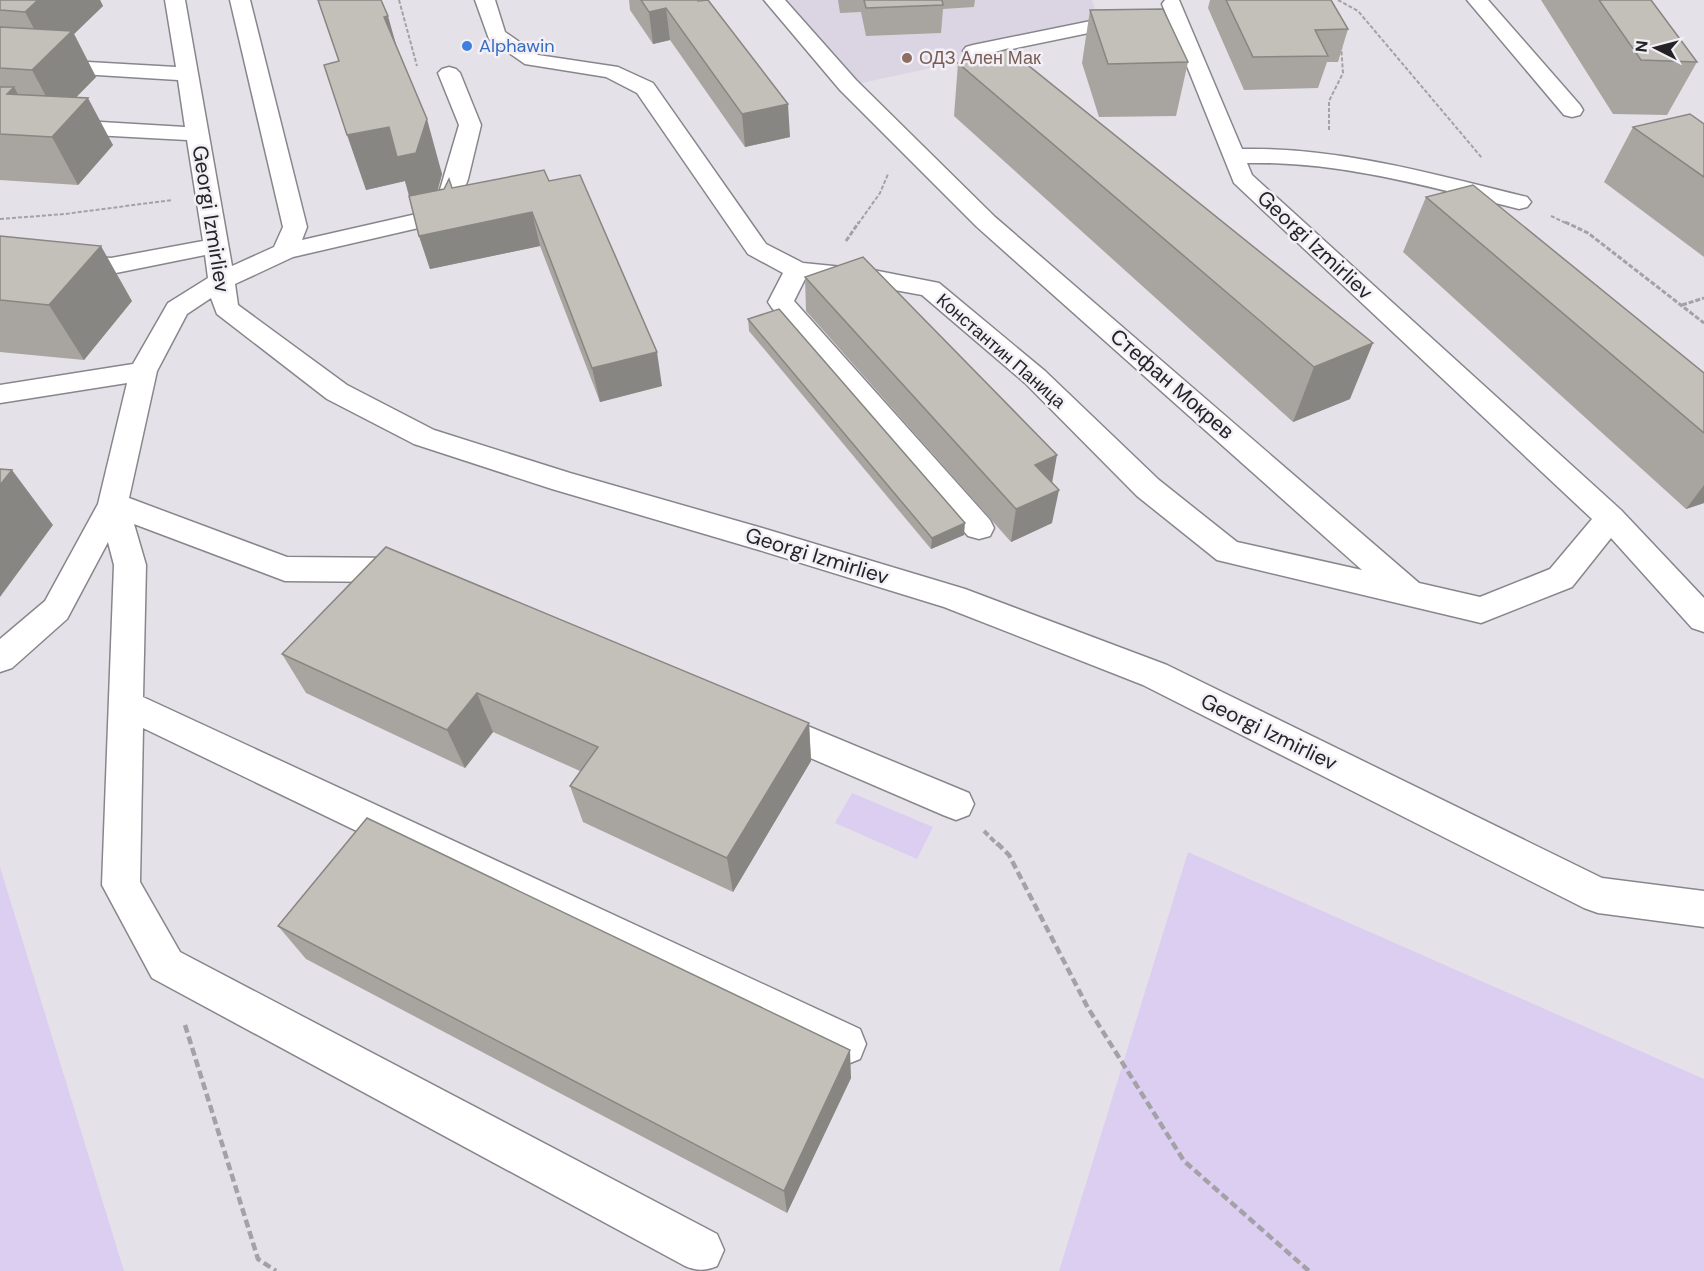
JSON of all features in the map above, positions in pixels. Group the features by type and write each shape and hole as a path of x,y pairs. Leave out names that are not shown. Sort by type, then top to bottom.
{"street":[{"name":"Georgi Izmirliev","path":"175,0 226,308 337,392 424,437 563,482 762,539 954,598 1155,675 1598,895 1704,909"},
{"path":"240,0 295,227 285,251"},
{"name":"Константин Паница","path":"485,0 496,35 532,60 611,70 645,88 757,249 797,270 873,278 930,289 1035,377 1148,488 1228,552 1409,593"},
{"name":"Стефан Мокрев","path":"774,0 848,85 986,222 1409,593 1481,610 1561,578 1610,518"},
{"path":"1477,0 1572,110"},
{"name":"Georgi Izmirliev","path":"1175,3 1242,178 1610,518 1704,619"},
{"path":"973,51 1175,3"},
{"path":"0,63 187,74"},
{"path":"0,659 56,610 113,504 143,371 177,309 221,280 285,251 444,215 470,125 449,73"},
{"path":"0,123 197,134"},
{"path":"1233,156 1304,156 1330,160 1372,167 1519,202"},
{"path":"0,257 111,266 215,246"},
{"path":"797,270 781,302 979,528"},
{"path":"0,394 143,371"},
{"path":"113,504 285,569 398,570 431,583"},
{"path":"113,504 130,565 121,885 166,965 701,1250"},
{"path":"125,704 845,1044"},
{"path":"737,712 956,804"}],"path":[{"path":"1338,0 1358,11 1519,202 1588,233 1704,323"},
{"path":"1330,160 1329,100 1343,73 1340,37"},
{"path":"797,270 840,250 880,193 904,140"},
{"path":"0,219 65,214 207,195"},
{"path":"1681,305 1704,298"},
{"path":"956,804 1009,855 1088,1008 1184,1161 1309,1271"},
{"path":"166,965 258,1259 276,1271"}],"shaded area":[{"name":"ОДЗ Ален Мак","path":"784,0 1092,0 1102,31 857,84"},
{"path":"852,793 933,827 917,859 835,823"},
{"path":"1188,852 1704,1079 1704,1271 1059,1271"},
{"path":"0,867 124,1271 0,1271"}],"building":[{"path":"0,0 38,0 25,12 0,10"},
{"path":"318,0 381,0 388,16 384,17 427,119 416,153 397,157 389,127 347,135 324,65 339,61"},
{"path":"641,0 708,0 788,104 742,114 666,8 649,12"},
{"path":"864,0 942,0 943,5 866,8"},
{"path":"1226,0 1331,0 1348,29 1315,30 1328,56 1253,57"},
{"path":"1599,0 1651,0 1697,62 1641,60"},
{"path":"1163,9 1188,62 1108,64 1090,10"},
{"path":"0,27 72,31 32,70 0,68"},
{"path":"1008,49 1373,343 1314,367 958,63"},
{"path":"0,87 14,87 7,94 88,98 52,137 0,134"},
{"path":"1690,114 1704,124 1704,177 1633,127"},
{"path":"544,170 549,181 580,175 657,352 592,368 532,212 419,236 409,196 444,189 449,179 452,188"},
{"path":"1473,185 1704,373 1704,433 1426,197"},
{"path":"0,236 101,246 49,305 0,300"},
{"path":"863,257 1057,455 1035,465 1059,490 1016,509 805,277"},
{"path":"779,309 965,523 932,538 748,319"},
{"path":"0,469 12,470 0,485"},
{"path":"386,547 809,723 727,858 570,786 598,747 477,693 447,730 282,654"},
{"path":"367,818 850,1050 784,1191 278,926"}],"place":[{"name":"Alphawin","path":"467,46"},
{"name":"ОДЗ Ален Мак","path":"907,58"}]}
